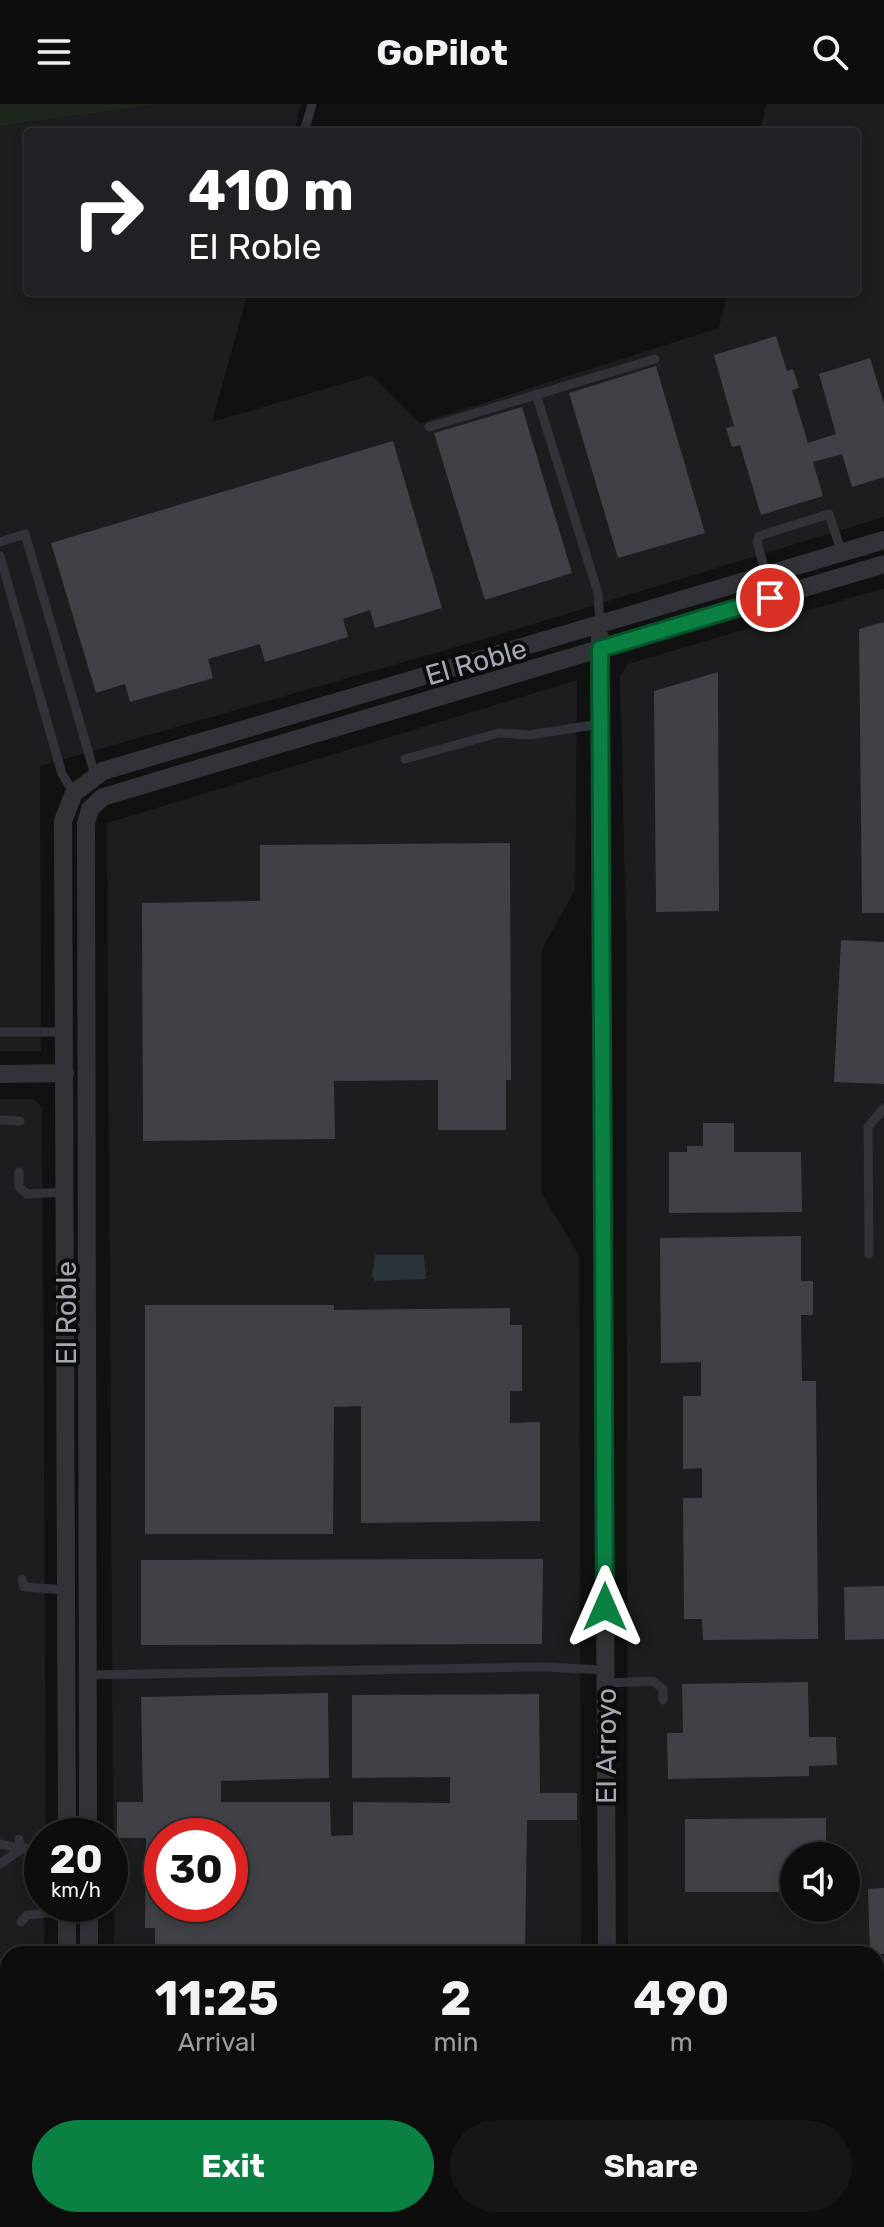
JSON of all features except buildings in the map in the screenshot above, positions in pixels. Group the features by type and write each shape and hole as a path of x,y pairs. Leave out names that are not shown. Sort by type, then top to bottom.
{"street":[{"name":"El Roble","path":"67,1818 63,821 74,793 95,775 884,540"},
{"name":"El Roble","path":"88,1818 86,824 90,809 103,797 884,564"},
{"name":"El Arroyo","path":"600,625 607,1946"},
{"path":"74,793 90,809"},
{"path":"0,1074 65,1073"},
{"path":"67,1330 89,1329"},
{"path":"67,1922 67,1946"},
{"path":"89,1922 89,1946"}],"lane":[{"path":"305,128 312,104"},
{"path":"429,427 655,359"},
{"path":"536,394 598,593 600,625"},
{"path":"766,575 757,542 759,536 829,514 842,553"},
{"path":"0,542 25,534 95,775"},
{"path":"0,556 62,774 74,793"},
{"path":"405,759 499,733 529,735 600,724"},
{"path":"0,1032 64,1032"},
{"path":"869,1254 868,1127 884,1108"},
{"path":"0,1120 20,1121"},
{"path":"19,1172 19,1187 27,1194 66,1192"},
{"path":"22,1579 24,1587 30,1590 67,1590"},
{"path":"87,1675 543,1667 653,1681 663,1689 663,1700"},
{"path":"0,1844 24,1845"},
{"path":"0,1864 20,1844"},
{"path":"21,1922 24,1918"}],"shaded area":[{"path":"0,104 162,104 0,126"},
{"path":"162,104 301,104 295,128 24,128 24,296 247,296 212,422 372,375 420,423 719,328 726,296 860,296 860,128 761,128 766,104 884,104 884,517 484,639 40,766 41,1051 0,1051 0,126"},
{"path":"884,588 884,1946 628,1946 626,924 620,676 628,664"},
{"path":"577,680 575,890 542,949 542,1194 579,1255 581,1946 114,1946 114,1922 128,1922 128,1818 113,1818 107,823"},
{"path":"0,1099 34,1099 42,1107 46,1818 24,1818 24,1922 44,1922 45,1946 0,1946"},
{"path":"375,1255 424,1255 426,1279 375,1281 372,1277"}],"route":[{"path":"605,1607 600,649 770,598"}]}
